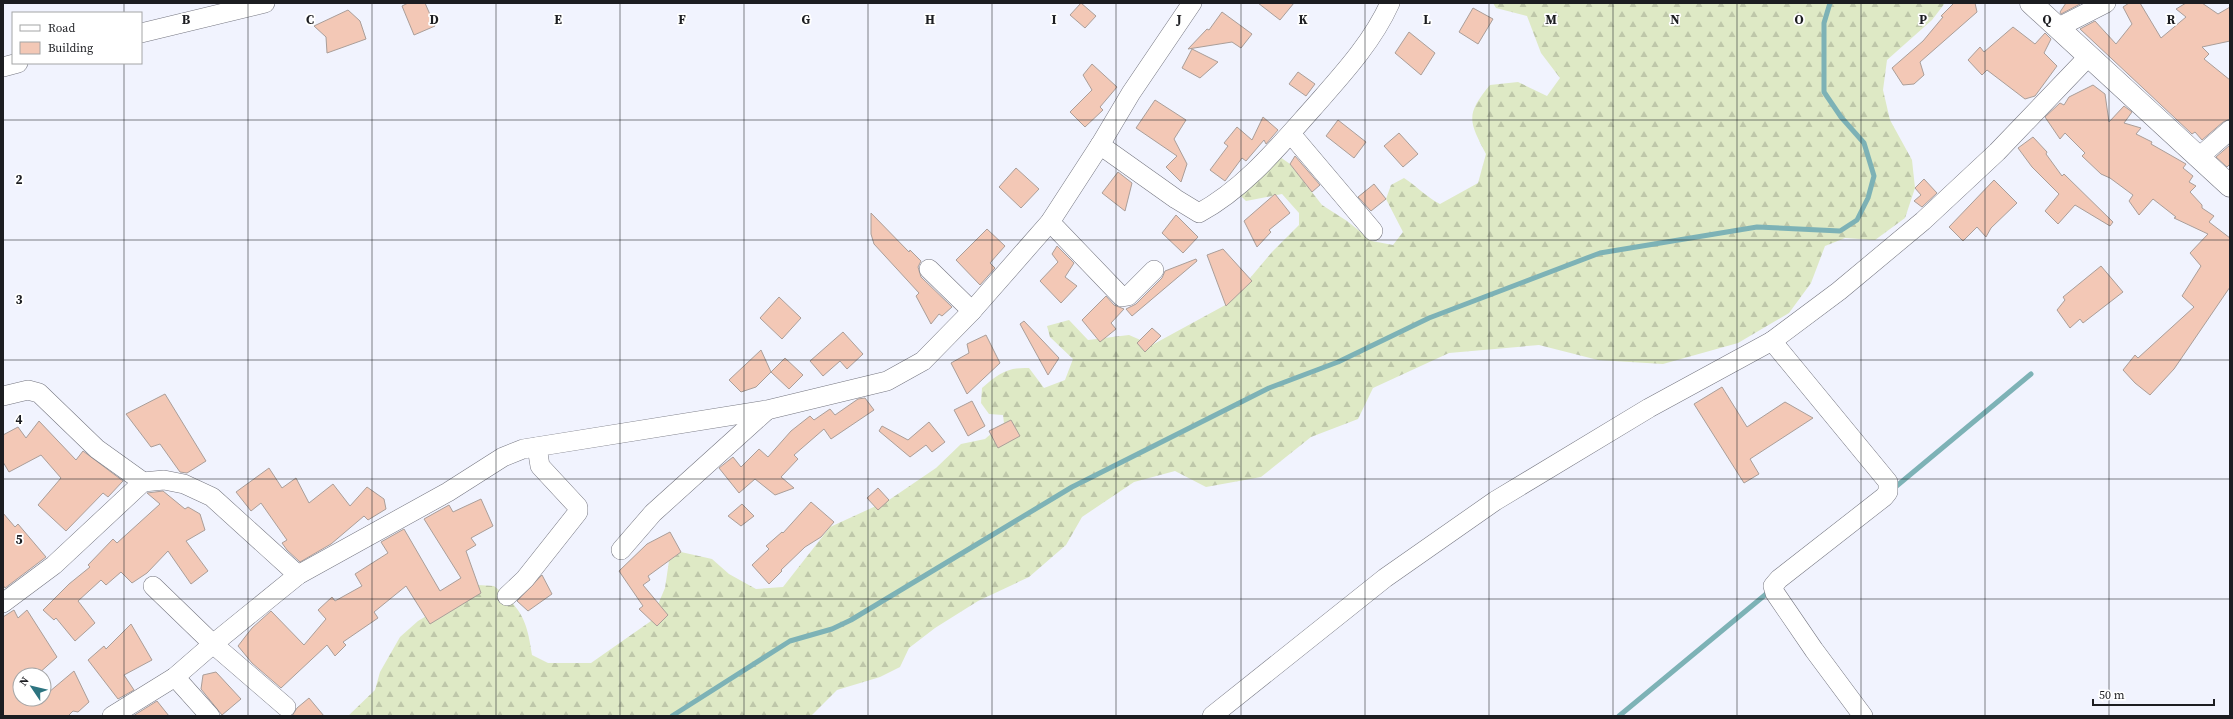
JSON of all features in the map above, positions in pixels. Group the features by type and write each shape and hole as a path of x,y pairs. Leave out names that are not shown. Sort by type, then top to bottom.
{"main road":[{"path":"2031,3 2230,186"}],"street":[{"path":"142,33 265,3"},
{"path":"112,716 175,677 212,644 298,575 448,492 503,457 523,449 767,410 887,381 923,361 972,311 1050,222 1100,145 1130,93 1192,3"},
{"path":"1100,145 1176,199 1199,213 1213,205 1245,180 1290,134 1352,62 1380,24 1390,3"},
{"path":"2057,28 2106,3"},
{"path":"1212,716 1385,578 1495,501 1649,408 1772,340 1839,291 1924,221 1997,152 2088,57"},
{"path":"3,67 14,64"},
{"path":"2198,158 2230,130"},
{"path":"1290,134 1373,231"},
{"path":"1050,222 1122,297 1128,296 1154,270"},
{"path":"929,269 972,311"},
{"path":"1772,340 1888,482 1888,492 1884,497 1779,579 1773,586 1775,593 1814,650 1863,716"},
{"path":"3,396 28,390 39,393 97,449 143,482"},
{"path":"621,550 658,508 767,410"},
{"path":"507,596 525,578 578,512 578,507 540,466 537,447"},
{"path":"3,603 54,565 143,482 164,480 199,489 212,498 248,528 298,575"},
{"path":"153,586 212,644 286,707"},
{"path":"175,677 210,716"}],"green space":[{"path":"1493,3 1945,3 1932,20 1887,60 1883,90 1890,120 1912,160 1915,188 1905,218 1875,240 1845,238 1825,246 1811,283 1789,313 1738,343 1663,364 1598,360 1539,345 1449,353 1373,388 1358,419 1311,437 1261,477 1206,487 1175,471 1134,482 1082,517 1066,545 1029,577 978,601 935,628 909,648 900,667 880,677 837,690 811,716 348,716 375,690 380,672 400,637 418,621 478,585 494,586 511,602 522,616 528,633 532,655 548,663 591,663 651,621 665,588 669,561 681,552 712,559 729,574 756,589 783,587 830,527 889,500 936,468 961,444 985,439 1004,423 1003,415 989,414 981,403 982,388 998,375 1009,370 1029,368 1044,388 1065,380 1073,359 1050,337 1047,326 1069,320 1088,340 1129,335 1152,345 1229,303 1272,252 1299,225 1299,213 1282,194 1246,201 1240,195 1280,157 1290,164 1322,205 1347,221 1372,241 1393,245 1403,232 1386,199 1391,185 1404,178 1440,204 1478,183 1486,154 1476,134 1472,118 1476,104 1490,85 1518,82 1547,96 1560,78 1541,53 1527,16 1496,8"}],"building":[{"path":"408,3 425,3 435,26 414,35 402,6"},
{"path":"1081,3 1096,16 1085,28 1070,15"},
{"path":"1258,3 1294,3 1280,20"},
{"path":"1954,3 1975,3 1977,12 1920,62 1924,75 1914,84 1903,85 1892,68 1923,41 1943,17 1941,16"},
{"path":"2066,3 2080,4 2061,14 2060,12"},
{"path":"2129,3 2140,3 2161,38 2186,17 2176,9 2186,3 2202,3 2218,14 2230,7 2230,41 2202,47 2209,54 2204,59 2230,80 2230,119 2223,122 2202,140 2195,132 2192,134 2080,29 2095,21 2116,44 2132,24 2123,7"},
{"path":"1473,8 1493,19 1478,44 1459,32"},
{"path":"348,10 360,21 366,39 327,53 326,37 314,26"},
{"path":"1222,12 1252,34 1241,48 1232,42 1188,49 1207,29 1209,30"},
{"path":"2013,27 2035,44 2045,33 2051,39 2044,53 2057,66 2035,96 2025,99 1987,70 1982,75 1968,60 1980,47 1984,52"},
{"path":"1409,32 1435,53 1421,75 1395,53"},
{"path":"1192,49 1218,62 1200,78 1182,68"},
{"path":"1092,64 1117,87 1100,107 1103,110 1085,127 1070,112 1092,90 1083,75"},
{"path":"1298,72 1315,84 1306,96 1289,84"},
{"path":"2093,85 2105,94 2109,122 2124,106 2132,112 2124,123 2141,128 2136,134 2152,142 2151,144 2186,164 2183,168 2193,176 2189,182 2196,186 2190,192 2202,205 2202,208 2214,216 2209,222 2230,238 2230,287 2174,369 2150,395 2135,383 2123,370 2135,355 2138,358 2194,307 2182,296 2201,266 2190,253 2208,234 2174,218 2176,217 2153,199 2139,215 2129,201 2133,195 2110,178 2101,174 2082,156 2085,153 2065,133 2060,139 2045,117 2060,103 2064,105 2069,97"},
{"path":"1155,100 1186,120 1174,139 1187,164 1181,182 1166,167 1177,156 1136,128"},
{"path":"1263,117 1278,130 1266,144 1264,140 1246,161 1242,158 1225,181 1210,170 1228,146 1224,143 1237,127 1252,140"},
{"path":"1338,120 1366,142 1354,158 1326,136"},
{"path":"1399,133 1418,154 1403,167 1384,146"},
{"path":"2033,137 2047,152 2046,154 2062,176 2064,174 2113,222 2110,226 2075,205 2058,224 2045,211 2059,194 2032,167 2018,148"},
{"path":"2230,145 2230,164 2227,167 2216,157"},
{"path":"1295,156 1320,185 1312,192 1290,164"},
{"path":"1016,168 1039,189 1021,208 999,187"},
{"path":"1118,172 1132,183 1125,211 1102,193"},
{"path":"1924,179 1937,193 1922,207 1914,201 1921,195 1915,188"},
{"path":"1994,180 2017,203 1991,228 1986,237 1977,227 1963,241 1949,227"},
{"path":"1374,184 1386,199 1371,211 1358,197"},
{"path":"1275,194 1290,213 1269,230 1271,232 1257,247 1244,221"},
{"path":"871,213 909,252 910,250 921,261 918,267 921,277 952,307 942,316 939,314 931,324 916,296 919,293 874,244 871,234"},
{"path":"1176,215 1198,237 1183,253 1162,233"},
{"path":"987,229 1005,246 990,263 995,268 980,285 956,260"},
{"path":"1057,246 1074,263 1065,277 1077,286 1061,303 1040,281 1058,262 1052,254"},
{"path":"1223,249 1252,281 1226,306 1207,255"},
{"path":"1196,259 1197,261 1132,316 1126,309 1136,304 1162,278 1165,271"},
{"path":"2101,266 2123,292 2083,323 2080,319 2070,328 2057,310 2065,300 2063,297"},
{"path":"1106,296 1114,305 1124,309 1111,323 1116,329 1100,342 1082,320"},
{"path":"779,297 801,318 782,339 760,318"},
{"path":"1024,321 1059,358 1048,375 1020,324"},
{"path":"1152,328 1161,336 1145,352 1137,343"},
{"path":"843,332 863,354 847,369 840,361 823,376 810,361"},
{"path":"986,335 1000,363 967,394 951,363 969,353 967,344"},
{"path":"761,350 771,372 756,387 741,392 729,380"},
{"path":"785,358 803,375 789,389 771,372"},
{"path":"1722,387 1747,427 1785,402 1813,418 1750,459 1759,474 1744,483 1694,404"},
{"path":"165,394 206,461 187,473 180,472 160,444 151,447 126,414"},
{"path":"865,398 874,410 831,439 824,429 794,455 798,459 781,477 794,488 775,495 755,479 739,493 719,468 733,457 741,467 759,449 768,457 791,431 810,416 814,420 830,409 835,415 858,399"},
{"path":"972,401 985,426 968,436 954,410"},
{"path":"1011,420 1020,436 998,448 989,431"},
{"path":"39,421 76,460 83,451 123,481 108,497 103,493 66,531 38,505 61,478 41,455 9,472 3,462 3,435 18,427 26,438"},
{"path":"929,422 945,442 932,452 926,445 910,457 879,431 882,426 908,440"},
{"path":"269,468 282,488 296,478 309,503 333,484 350,506 367,487 384,499 386,509 368,520 364,516 331,544 300,562 282,543 287,540 261,503 251,511 236,492"},
{"path":"878,488 889,500 878,510 867,498"},
{"path":"163,491 185,509 188,507 200,514 205,530 186,541 208,571 191,584 168,551 147,573 132,583 121,572 106,585 101,580 78,601 95,623 75,641 56,618 54,620 43,610 69,584 90,567 88,565 113,539 117,543 160,504 147,493"},
{"path":"481,499 493,526 471,538 476,545 466,551 481,593 430,624 406,586 374,612 378,618 343,642 346,645 335,656 327,645 281,688 252,663 238,646 252,628 271,611 304,645 326,619 318,610 332,597 335,601 362,586 355,574 388,553 381,542 404,529 440,591 461,578 424,519 449,505 453,512"},
{"path":"811,502 834,522 821,537 805,547 769,584 752,565 769,549 766,546 782,532 783,533"},
{"path":"742,504 754,516 741,526 728,516"},
{"path":"3,513 15,527 18,524 46,557 5,588 3,585"},
{"path":"670,532 681,552 648,576 650,580 643,585 668,615 657,626 639,609 643,606 619,571 647,544"},
{"path":"542,575 552,594 528,611 517,601"},
{"path":"14,610 18,618 27,610 57,657 46,667 12,667 12,707 52,707 52,689 74,671 89,702 78,712 73,711 68,716 3,716 3,617"},
{"path":"131,624 152,660 124,675 134,690 118,699 88,660 104,646 106,649"},
{"path":"216,672 241,699 222,715 201,689 203,675"},
{"path":"309,698 324,716 292,716 297,708"},
{"path":"157,701 169,716 133,716"}],"waterway":[{"path":"672,716 790,641 832,629 851,620 1072,487 1269,388 1338,362 1429,318 1600,253 1757,227 1840,231 1857,220 1868,198 1874,176 1864,143 1841,117 1824,92 1824,23 1830,3"},
{"path":"1893,489 2031,374"},
{"path":"1619,716 1771,590"}]}
